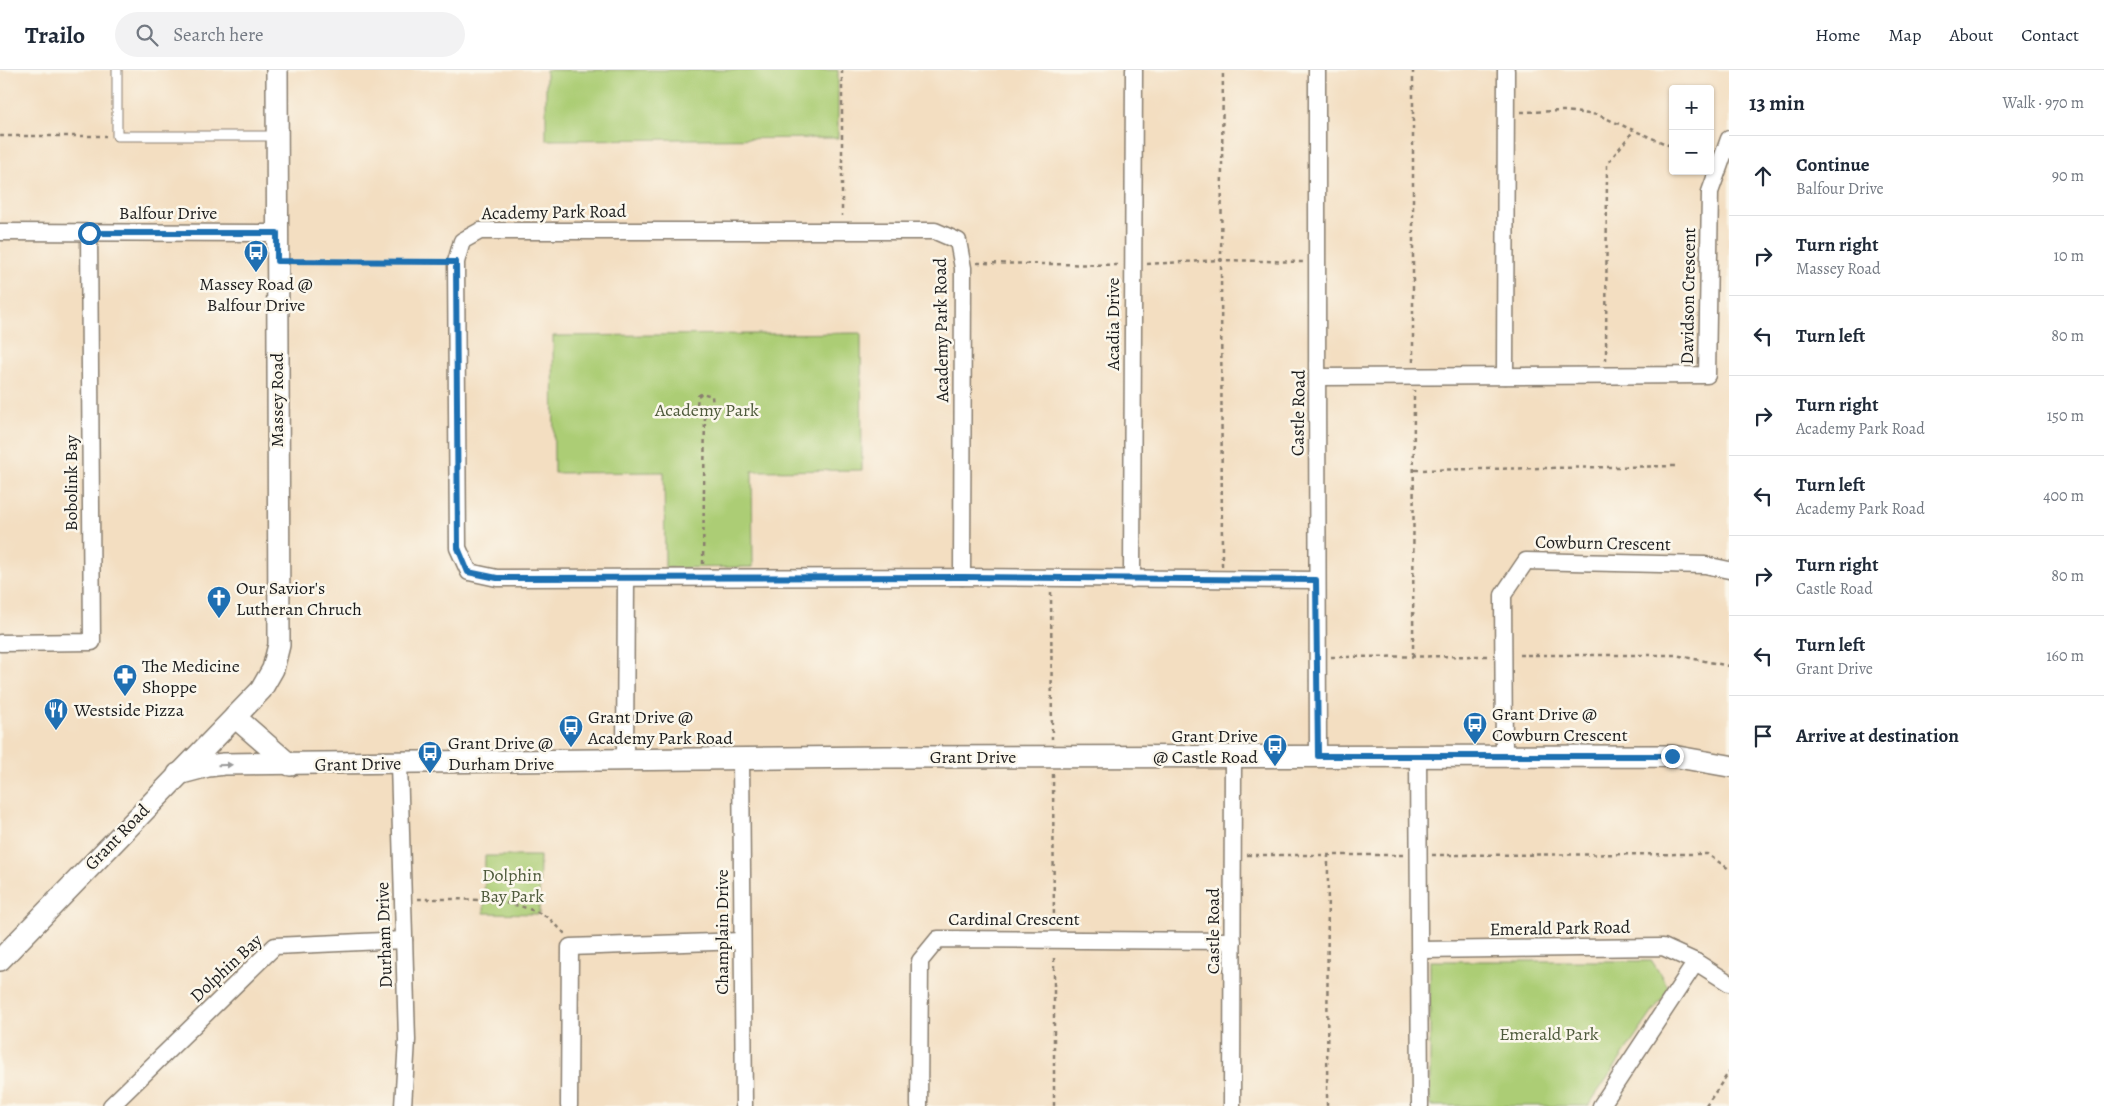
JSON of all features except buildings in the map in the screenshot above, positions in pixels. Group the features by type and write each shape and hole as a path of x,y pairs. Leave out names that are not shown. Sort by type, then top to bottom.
{"street":[{"name":"Massey Road","path":"235,717 261,690 273,669 279,645 277,70"},
{"name":"Acadia Drive","path":"1132,579 1134,70"},
{"name":"Castle Road","path":"1317,70 1318,376 1316,580 1318,756"},
{"path":"1504,376 1506,70"},
{"name":"Davidson Crescent","path":"1318,376 1707,375 1710,192 1729,139"},
{"name":"Academy Park Road","path":"962,577 963,268 958,241 935,231 480,231 462,241 456,262 458,548 468,572 497,578 962,577 1316,580"},
{"name":"Balfour Drive","path":"0,232 277,233"},
{"name":"Bobolink Bay","path":"0,643 92,642 89,233"},
{"name":"Cowburn Crescent","path":"1504,755 1503,595 1526,561 1705,565 1729,570"},
{"path":"625,760 626,578"},
{"name":"Grant Drive","path":"235,717 290,765 741,758 1504,755 1672,756 1729,766"},
{"name":"Grant Road","path":"0,960 235,717"},
{"path":"1418,755 1420,1106"},
{"name":"Castle Road","path":"1232,1106 1233,756"},
{"name":"Champlain Drive","path":"741,758 744,1106"},
{"name":"Durham Drive","path":"399,763 407,1040 403,1106"},
{"path":"178,774 224,764 290,765"},
{"name":"Cardinal Crescent","path":"919,1106 920,961 938,939 1233,941"},
{"name":"Dolphin Bay","path":"111,1106 276,946 404,940"},
{"path":"569,1106 570,947 742,941"},
{"name":"Emerald Park Road","path":"1420,950 1663,947 1696,962 1729,982"},
{"path":"1601,1106 1696,962"}],"lane":[{"path":"117,70 118,136 277,136"}],"path":[{"path":"842,70 842,231"},
{"path":"1222,580 1220,260 1223,70"},
{"path":"1412,656 1415,470 1413,376 1413,70"},
{"path":"1506,112 1566,111 1598,115 1669,145"},
{"path":"1606,376 1607,164 1634,130"},
{"path":"0,136 118,136"},
{"path":"277,261 456,262"},
{"path":"702,393 712,396 713,400 713,406 705,411 697,405 698,396 702,393"},
{"path":"703,578 705,411"},
{"path":"1415,470 1678,466"},
{"path":"1317,657 1675,655 1729,666"},
{"path":"1233,855 1707,854 1729,869"},
{"path":"1327,1106 1328,856"},
{"path":"403,899 483,900 532,911 546,916 579,947"},
{"path":"1054,939 1054,1106"},
{"path":"1706,1106 1729,1072"}],"green space":[{"path":"546,70 838,70 838,138 546,140"},
{"name":"Academy Park","path":"861,333 862,470 752,471 753,567 665,568 664,472 554,473 553,336"},
{"name":"Dolphin Bay Park","path":"485,856 540,856 539,914 484,913"},
{"name":"Emerald Park","path":"1430,961 1652,961 1669,988 1588,1106 1430,1106"}],"place":[{"name":"Massey Road @ Balfour Drive","path":"256,273"},
{"name":"Our Savior's Lutheran Chruch","path":"219,619"},
{"name":"The Medicine Shoppe","path":"125,697"},
{"name":"Westside Pizza","path":"56,731"},
{"name":"Grant Drive @ Cowburn Crescent","path":"1475,745"},
{"name":"Grant Drive @ Academy Park Road","path":"571,748"},
{"name":"Grant Drive @ Castle Road","path":"1275,767"},
{"name":"Grant Drive @ Durham Drive","path":"430,774"}],"route":[{"path":"89,233 277,233 277,261 456,262 458,548 468,572 497,578 962,577 1316,580 1318,756 1672,756"}]}
